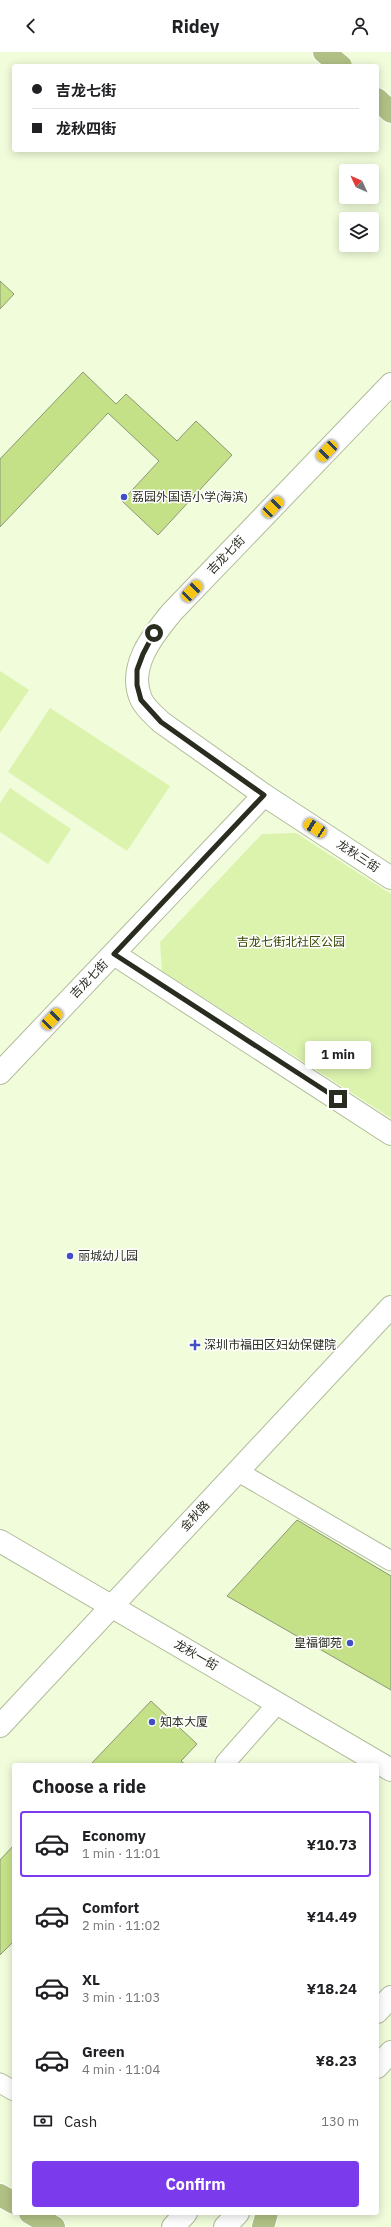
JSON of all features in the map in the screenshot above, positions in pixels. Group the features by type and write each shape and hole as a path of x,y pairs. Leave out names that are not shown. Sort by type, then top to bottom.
{"main road":[{"path":"324,52 339,64"},
{"path":"379,101 391,112"},
{"path":"33,2215 54,2227"},
{"path":"263,2227 266,2215"}],"street":[{"name":"吉龙七街","path":"0,1073 264,795 161,722 150,712 141,700 137,685 137,670 143,654 154,633 172,612 391,384"},
{"name":"龙秋三街","path":"264,795 391,878"},
{"path":"114,954 391,1134"},
{"name":"金秋路","path":"0,1726 391,1307"},
{"name":"龙秋一街","path":"0,1542 391,1770"},
{"path":"379,2010 391,1997"},
{"path":"379,2064 391,2052"},
{"path":"173,2227 184,2215"},
{"path":"225,2227 236,2215"}],"lane":[{"path":"237,1471 391,1561"},
{"path":"225,1763 278,1703"},
{"path":"0,2083 12,2090"}],"green space":[{"path":"0,671 29,690 0,733"},
{"path":"50,708 170,786 127,851 8,772"},
{"path":"10,788 71,829 48,864 0,832 0,803"},
{"name":"吉龙七街北社区公园","path":"296,833 391,894 391,1118 162,971 160,942 262,834"}],"building":[{"path":"0,281 14,294 0,309"},
{"path":"83,372 116,404 126,394 177,441 196,421 232,455 158,535 122,501 159,461 108,413 0,527 0,459"},
{"name":"皇福御苑","path":"297,1520 391,1576 391,1690 227,1596"},
{"name":"知本大厦","path":"151,1701 197,1744 181,1761 184,1763 92,1763"},
{"path":"12,1847 12,1943 0,1955 0,1860"}],"place":[{"name":"荔园外国语小学(海滨)","path":"124,497"},
{"name":"丽城幼儿园","path":"70,1256"},
{"name":"深圳市福田区妇幼保健院","path":"195,1345"},
{"name":"皇福御苑","path":"350,1643"},
{"name":"知本大厦","path":"152,1722"}],"route":[{"path":"154,633 143,654 137,670 137,685 141,700 150,712 161,722 264,795 114,954 140,969 338,1099"}]}
